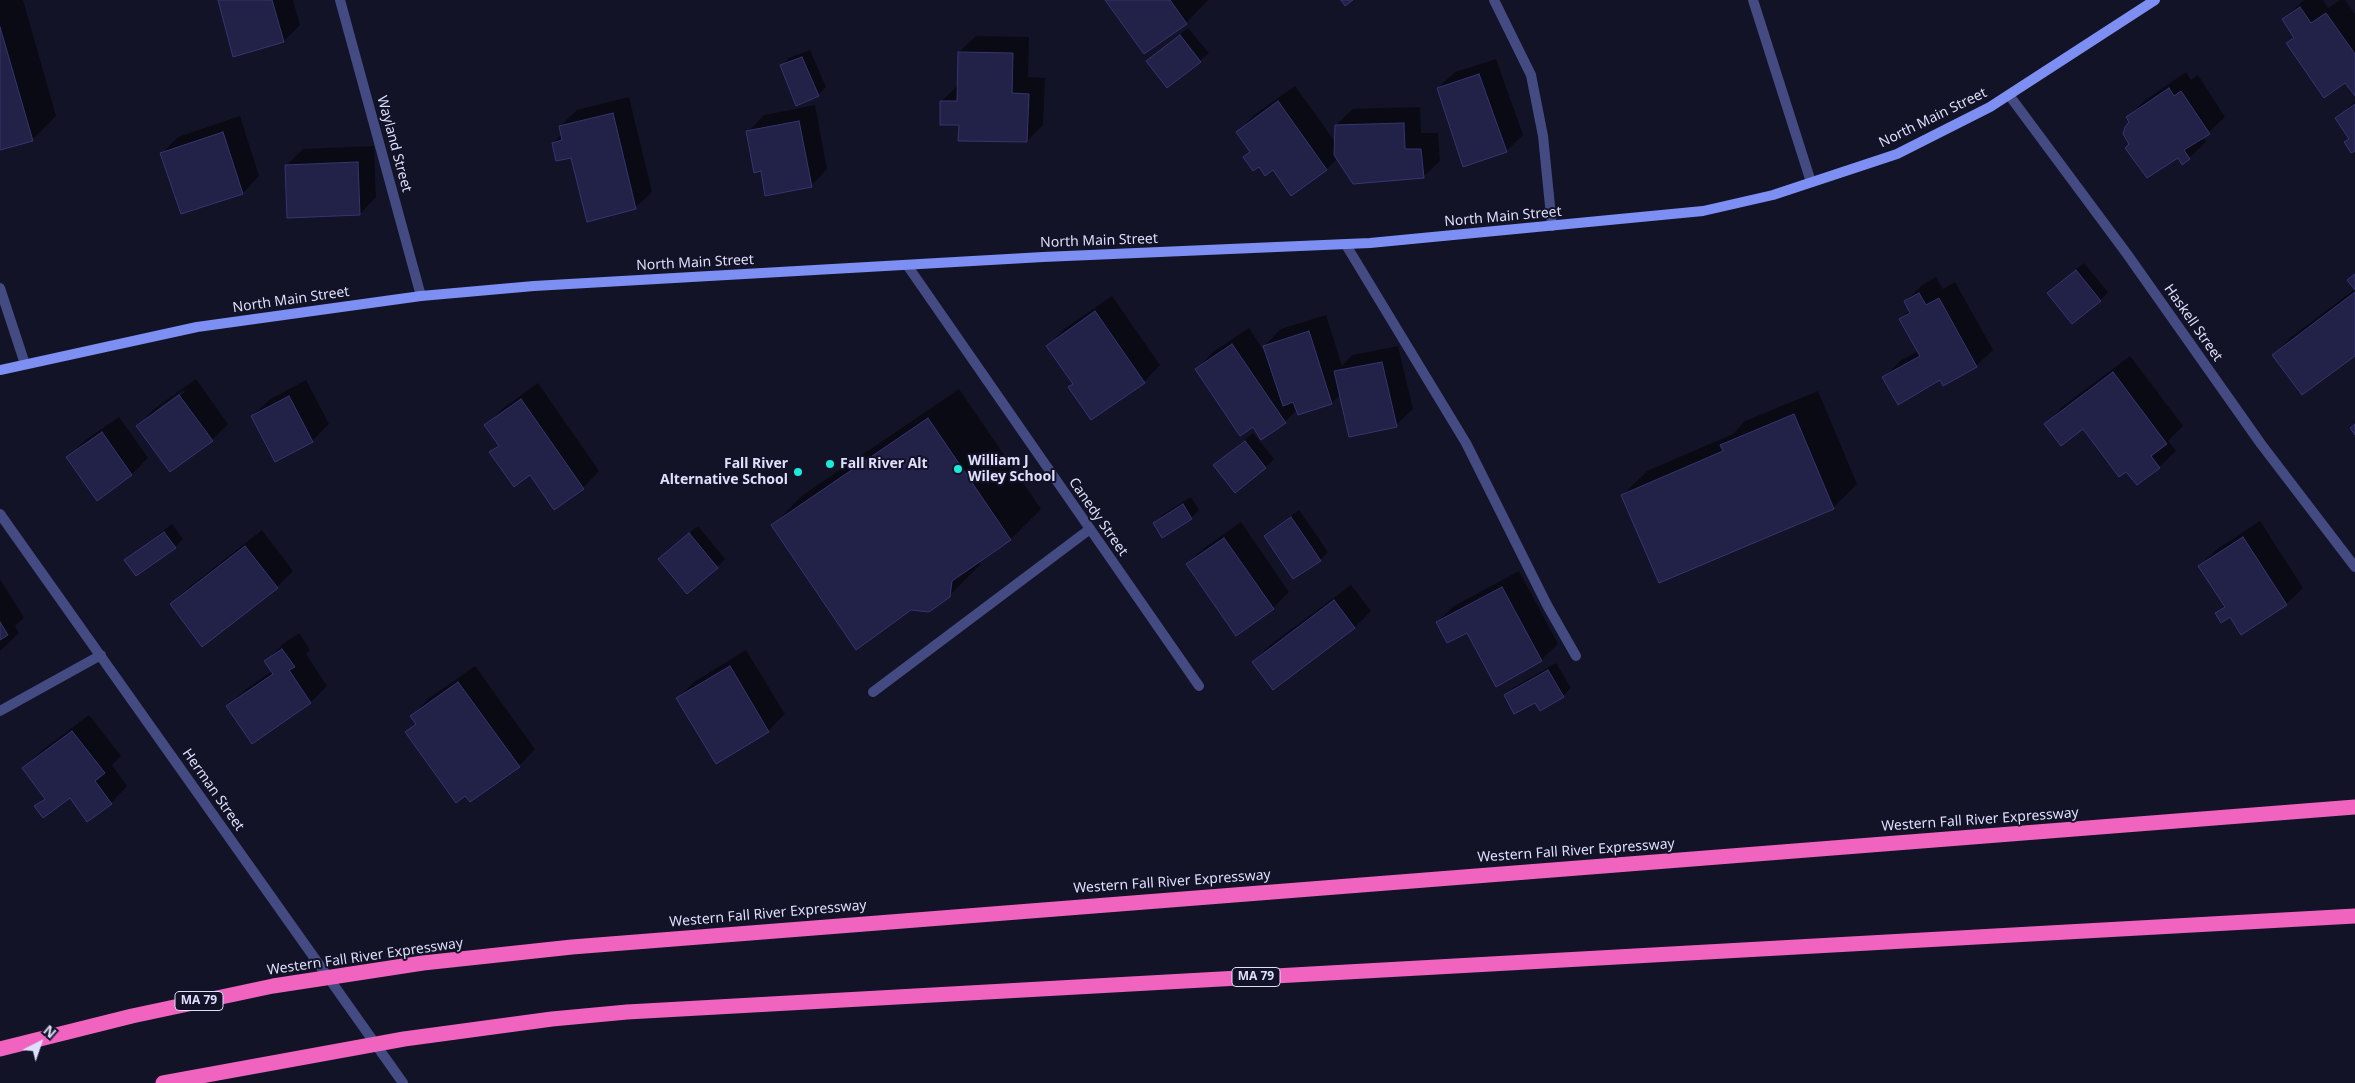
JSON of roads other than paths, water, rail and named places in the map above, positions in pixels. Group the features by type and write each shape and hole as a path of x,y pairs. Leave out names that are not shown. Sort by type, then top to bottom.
{"highway":[{"name":"Western Fall River Expressway","path":"0,1049 132,1016 282,984 423,963 572,947 2355,807"},
{"name":"MA 79","path":"163,1083 404,1039 552,1019 627,1012 2355,916"}],"main road":[{"name":"North Main Street","path":"0,370 197,327 421,296 534,286 907,265 1346,244 1703,211 1772,195 1898,154 1990,107 2155,0"}],"street":[{"name":"Wayland Street","path":"340,0 421,296"},
{"path":"1494,0 1532,76 1544,136 1552,226"},
{"path":"1753,0 1811,182"},
{"name":"Haskell Street","path":"2009,95 2127,254 2261,444 2355,568"},
{"path":"1346,244 1466,443 1547,605 1576,656"},
{"name":"Canedy Street","path":"907,265 1199,686"},
{"path":"0,288 25,364"},
{"name":"Herman Street","path":"0,514 403,1083"},
{"path":"874,692 1090,529"},
{"path":"0,711 101,655"}],"place":[{"name":"Fall River Alt","path":"830,464"},
{"name":"William J Wiley School","path":"958,469"},
{"name":"Fall River Alternative School","path":"798,472"}]}
